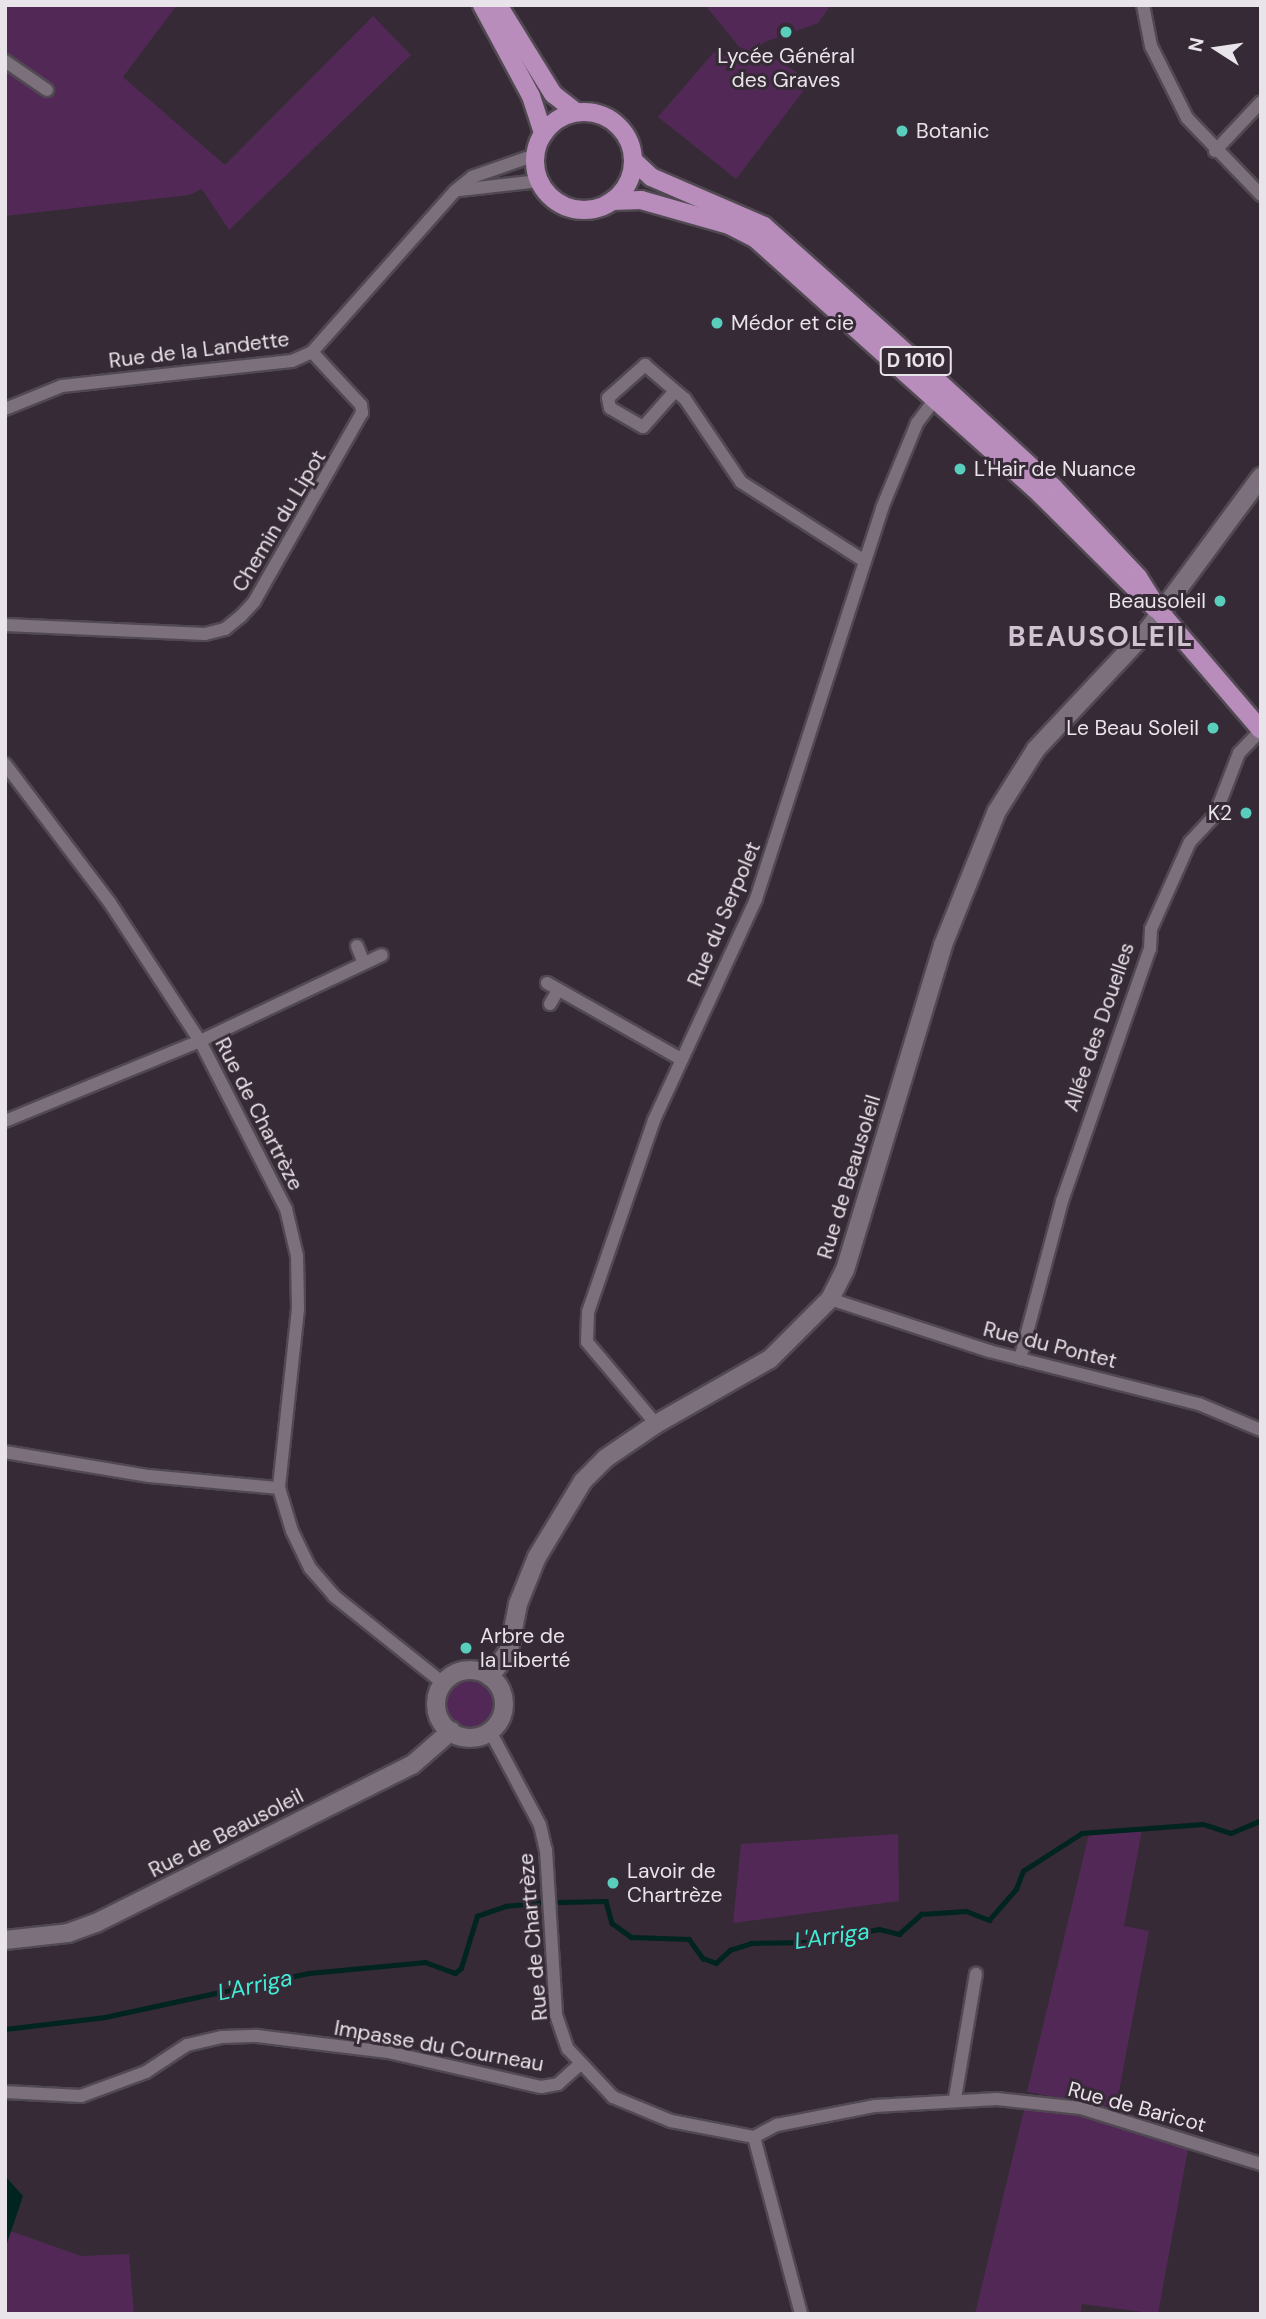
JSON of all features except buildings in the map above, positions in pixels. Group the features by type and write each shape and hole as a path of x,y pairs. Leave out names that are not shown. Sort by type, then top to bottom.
{"main road":[{"path":"482,5 531,96 543,134"},
{"path":"498,5 553,94 576,113"},
{"path":"576,113 599,114 618,126 633,160 623,190 612,201 585,210 558,202 539,181 535,155 543,134 576,113"},
{"name":"D 1010","path":"633,160 651,177 764,226 940,394 1140,599 1160,612"},
{"name":"D 1010","path":"612,201 641,200 729,225 756,239 923,378"},
{"name":"D 1010","path":"940,394 1054,488 1138,577 1160,612 1261,730"}],"street":[{"path":"1143,5 1163,74 1186,118 1261,195"},
{"path":"5,61 47,90"},
{"path":"1215,150 1261,102"},
{"name":"Rue de la Landette","path":"5,409 62,386 292,361 312,352 455,191 472,177 535,155"},
{"path":"455,191 539,181"},
{"name":"Chemin du Lipot","path":"5,625 205,634 225,629 241,616 254,602 362,412 361,405 312,352"},
{"path":"675,391 643,427 610,408 608,398 639,364 675,391 741,482 863,560"},
{"name":"Rue du Serpolet","path":"656,1424 594,1353 585,1328 654,1120 756,899 826,693 863,560 917,423 940,394"},
{"name":"Rue de Beausoleil","path":"490,1677 509,1650 518,1604 565,1506 598,1464 656,1424 769,1359 830,1299 845,1270 943,945 997,811 1036,749 1160,612 1261,477"},
{"name":"Allée des Douelles","path":"1020,1359 1073,1166 1150,948 1151,929 1190,842 1215,815 1239,754 1261,730"},
{"name":"Rue de Chartrèze","path":"5,764 110,902 200,1041 286,1209 297,1256 298,1309 279,1488 310,1568 369,1627 443,1683"},
{"path":"357,946 364,963"},
{"path":"5,1121 200,1041 382,955"},
{"path":"550,1004 553,986 681,1059"},
{"name":"Rue du Pontet","path":"830,1299 1020,1359 1199,1404 1261,1430"},
{"path":"5,1452 149,1476 279,1488"},
{"path":"470,1670 490,1677 503,1706 490,1731 472,1737 451,1731 436,1711 443,1683 470,1670"},
{"name":"Rue de Beausoleil","path":"5,1940 68,1933 96,1923 412,1765 451,1731"},
{"name":"Rue de Chartrèze","path":"490,1731 540,1825 551,1895 556,2015 579,2065 613,2097 643,2111 754,2137"},
{"path":"954,2098 976,1973"},
{"name":"Impasse du Courneau","path":"5,2092 81,2096 146,2072 187,2045 222,2037 257,2036 388,2052 541,2087 558,2084 579,2065"},
{"name":"Rue de Baricot","path":"754,2137 799,2120 954,2098 1081,2108 1261,2164"},
{"path":"754,2137 801,2314"}],"shaded area":[{"path":"5,5 177,5 123,77 225,165 373,16 411,55 229,230 202,189 189,195 5,216"},
{"path":"705,5 831,5 818,23 765,42 752,52 739,47"},
{"path":"714,52 754,66 770,56 811,81 736,179 658,117"},
{"path":"470,1681 486,1688 493,1704 486,1720 470,1727 454,1720 447,1704 454,1688"},
{"path":"1142,1830 1124,1926 1149,1931 1116,2108 1027,2092 1089,1834"},
{"path":"898,1834 899,1901 733,1923 741,1844"},
{"path":"1025,2106 1134,2126 1189,2144 1158,2314 1082,2304 1080,2314 975,2314"},
{"path":"5,2176 23,2196 5,2249 7,2205"},
{"path":"5,2229 81,2256 129,2254 134,2314 5,2314"}],"waterway":[{"name":"L'Arriga","path":"559,1902 606,1901 612,1923 631,1937 689,1939 703,1958 716,1963 730,1950 751,1943 809,1942 879,1929 899,1934 921,1914 966,1911 989,1920 1016,1889 1023,1871 1082,1833 1203,1824 1231,1833 1261,1820"},
{"name":"L'Arriga","path":"5,2029 105,2017 309,1973 425,1962 455,1973 461,1968 477,1916 506,1906 546,1902"}],"place":[{"name":"Lycée Général des Graves","path":"786,32"},
{"name":"Botanic","path":"902,131"},
{"name":"Médor et cie","path":"717,323"},
{"name":"L'Hair de Nuance","path":"960,469"},
{"name":"Beausoleil","path":"1220,601"},
{"name":"Le Beau Soleil","path":"1213,728"},
{"name":"K2","path":"1246,813"},
{"name":"Arbre de la Liberté","path":"466,1648"},
{"name":"Lavoir de Chartrèze","path":"613,1883"}],"district":[{"name":"BEAUSOLEIL","path":"1101,637"}]}
